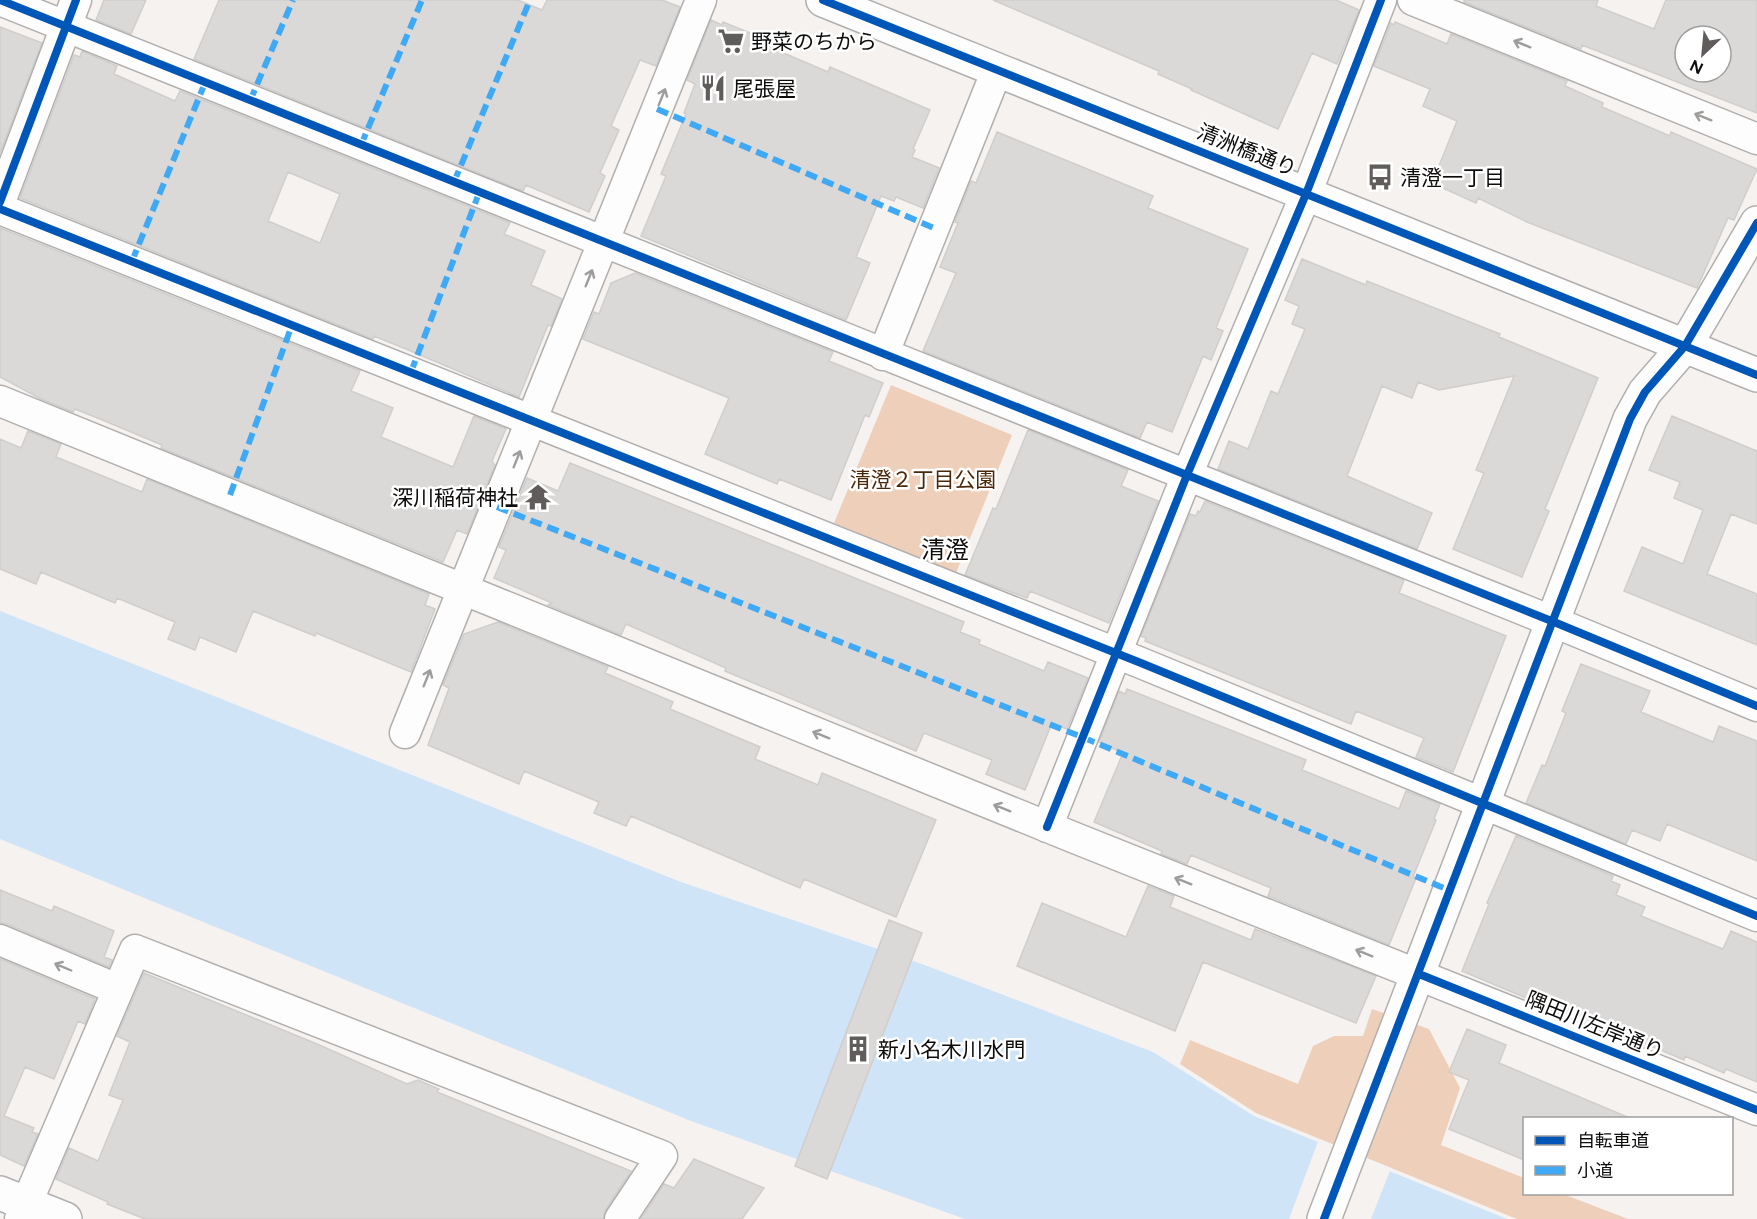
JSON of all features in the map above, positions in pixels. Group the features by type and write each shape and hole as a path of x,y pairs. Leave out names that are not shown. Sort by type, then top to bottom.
{"street":[{"path":"0,0 71,14 603,242 1554,622 1757,706"},
{"path":"405,733 702,0"},
{"name":"清洲橋通り","path":"823,0 1757,375"},
{"path":"1047,827 1187,475 1306,194 1381,0"},
{"path":"1413,0 1757,139"},
{"path":"0,202 71,14"},
{"path":"883,355 997,70"},
{"path":"0,209 1115,653 1757,915"},
{"path":"1324,1219 1630,419 1645,392 1685,346 1757,223"},
{"name":"隅田川左岸通り","path":"0,401 1047,827 1757,1110"},
{"path":"0,940 117,989"},
{"path":"64,1219 15,1205 135,950 662,1156 620,1219"}],"green space":[{"name":"清澄２丁目公園","path":"891,385 1012,435 956,573 834,523"},
{"path":"1372,1009 1429,1029 1460,1088 1441,1145 1523,1178 1523,1195 1566,1195 1628,1219 1517,1219 1256,1113 1180,1064 1190,1040 1298,1084 1313,1046 1334,1036 1363,1036"}],"water":[{"path":"0,611 681,882 922,964 1153,1052 1254,1116 1507,1219 965,1219 691,1121 0,839"}],"pier":[{"path":"1319,1139 1391,1168 1371,1219 1289,1219"}],"building":[{"path":"104,0 146,0 131,34 96,20"},
{"path":"219,0 518,0 542,10 547,0 662,0 680,7 656,66 640,60 611,126 619,130 600,173 605,176 589,212 526,185 523,191 194,59"},
{"path":"993,0 1336,0 1359,10 1337,64 1312,53 1278,129 1158,74 1159,71"},
{"path":"1464,0 1598,0 1596,6 1654,29 1666,0 1757,0 1757,113 1682,84 1733,84 1733,24 1673,24 1673,80 1582,45 1581,49 1464,2"},
{"path":"711,20 722,25 723,22 770,41 767,46 828,72 830,67 930,110 913,149 915,150 912,157 939,168 923,208 896,197 894,201 881,196 856,257 870,263 846,320 641,236 666,176 661,174 686,114 684,113 695,84 687,80"},
{"path":"1395,22 1447,44 1451,34 1567,81 1565,86 1603,103 1602,107 1670,136 1671,132 1757,169 1734,220 1728,218 1697,288 1527,222 1478,198 1476,203 1432,183 1457,121 1423,106 1430,89 1374,66 1391,23 1394,25"},
{"path":"0,27 42,43 0,153"},
{"path":"82,51 117,66 114,74 175,101 180,91 510,223 504,234 545,251 531,285 562,299 551,326 548,325 519,397 374,336 373,339 20,198 74,55 80,57","holes":["288,172 340,194 320,243 268,221"]},
{"path":"997,132 1153,196 1148,208 1248,249 1216,328 1223,331 1211,360 1203,356 1172,432 1147,422 1140,438 923,351 956,273 940,267 958,223 955,222 971,181 976,183"},
{"path":"0,228 360,371 351,391 393,408 381,437 453,467 474,416 506,429 492,461 495,465 467,534 457,530 443,562 161,448 162,445 100,419 75,409 73,412 41,399 0,377"},
{"path":"1302,259 1366,285 1367,281 1500,334 1499,337 1598,378 1545,509 1549,511 1522,577 1453,549 1484,473 1476,470 1514,376 1439,390 1418,382 1412,398 1382,386 1347,476 1432,513 1417,549 1218,469 1229,441 1248,449 1271,391 1278,394 1305,329 1292,324 1299,306 1285,300"},
{"path":"635,273 833,352 829,361 883,383 869,417 865,415 831,500 779,479 777,484 705,454 729,398 583,339 594,312 599,314 611,283"},
{"path":"1672,416 1757,451 1757,524 1731,514 1707,574 1757,594 1757,645 1624,591 1642,547 1683,564 1703,510 1674,498 1680,482 1649,470"},
{"path":"1028,430 1128,470 1121,486 1158,501 1109,623 1030,591 1027,598 965,575 993,508 996,509"},
{"path":"28,431 61,444 56,457 142,492 147,479 429,594 425,605 435,609 411,672 316,633 315,636 253,611 236,652 200,637 195,650 168,639 175,622 117,598 115,603 41,572 36,584 0,569 0,439 21,448"},
{"path":"570,463 964,622 960,632 980,640 979,644 1044,671 1048,662 1088,678 1067,729 1052,723 1025,790 986,774 992,760 924,733 916,751 725,671 726,668 626,624 621,635 548,605 552,603 494,578 506,550 499,547 527,478 558,491"},
{"path":"1205,501 1404,580 1399,593 1506,636 1453,772 1416,757 1424,738 1356,711 1351,724 1145,641 1146,638 1141,636 1190,514 1196,516"},
{"path":"498,622 608,667 605,673 673,702 670,709 760,747 755,759 818,785 822,773 936,820 896,917 804,879 800,888 631,816 626,826 594,813 599,802 524,771 519,784 428,745 449,688 443,685 464,634"},
{"path":"1581,664 1650,691 1641,712 1713,742 1719,726 1757,741 1757,861 1667,824 1660,841 1632,830 1626,844 1526,803 1542,765 1545,766 1566,713 1562,711"},
{"path":"1127,689 1306,760 1302,770 1399,809 1406,791 1440,804 1413,877 1416,878 1389,945 1268,896 1271,888 1191,855 1187,864 1094,822 1123,753 1099,742 1119,691 1125,694"},
{"path":"1516,836 1613,876 1611,881 1620,885 1616,895 1645,907 1641,916 1723,949 1731,931 1757,942 1757,1082 1726,1069 1724,1073 1685,1056 1684,1060 1568,1011 1567,1013 1532,998 1531,1000 1462,971 1489,904 1487,903"},
{"path":"1148,886 1174,896 1170,907 1251,940 1255,929 1376,976 1356,1023 1203,962 1175,1031 1017,966 1042,903 1126,937"},
{"path":"0,890 52,911 54,906 114,931 104,957 112,960 109,967 0,923"},
{"name":"新小名木川水門","path":"889,920 922,933 827,1179 795,1166"},
{"path":"0,959 95,999 85,1024 78,1021 54,1079 25,1067 4,1116 34,1128 32,1132 38,1134 24,1166 0,1155"},
{"path":"144,973 317,1044 407,1084 418,1080 439,1089 437,1092 631,1171 606,1209 603,1219 145,1219 107,1204 108,1202 56,1179 69,1148 98,1161 123,1100 109,1095 130,1042 117,1036"},
{"path":"1467,1029 1506,1045 1499,1063 1627,1117 1523,1117 1523,1160 1449,1129 1469,1080 1449,1072"},
{"path":"694,1159 764,1188 742,1219 641,1219 664,1184 674,1188"}],"marked path":[{"path":"250,101 293,0"},
{"path":"361,145 422,0"},
{"path":"454,182 530,0"},
{"path":"132,261 205,83"},
{"path":"657,109 934,228"},
{"path":"411,372 479,193"},
{"path":"230,495 292,325"},
{"path":"497,507 1082,737 1451,891"}],"cycle path":[{"path":"0,0 1554,622 1757,706"},
{"path":"0,202 76,0"},
{"path":"823,0 1757,375"},
{"path":"1047,827 1187,475 1306,194 1381,0"},
{"path":"0,209 1141,663 1757,916"},
{"path":"1324,1219 1630,419 1645,392 1685,346 1757,223"},
{"path":"1419,974 1757,1110"}],"place":[{"name":"野菜のちから","path":"731,41"},
{"name":"尾張屋","path":"713,88"},
{"name":"清澄一丁目","path":"1380,177"},
{"name":"深川稲荷神社","path":"538,497"},
{"name":"新小名木川水門","path":"858,1049"}],"district":[{"name":"清澄","path":"945,549"}]}
